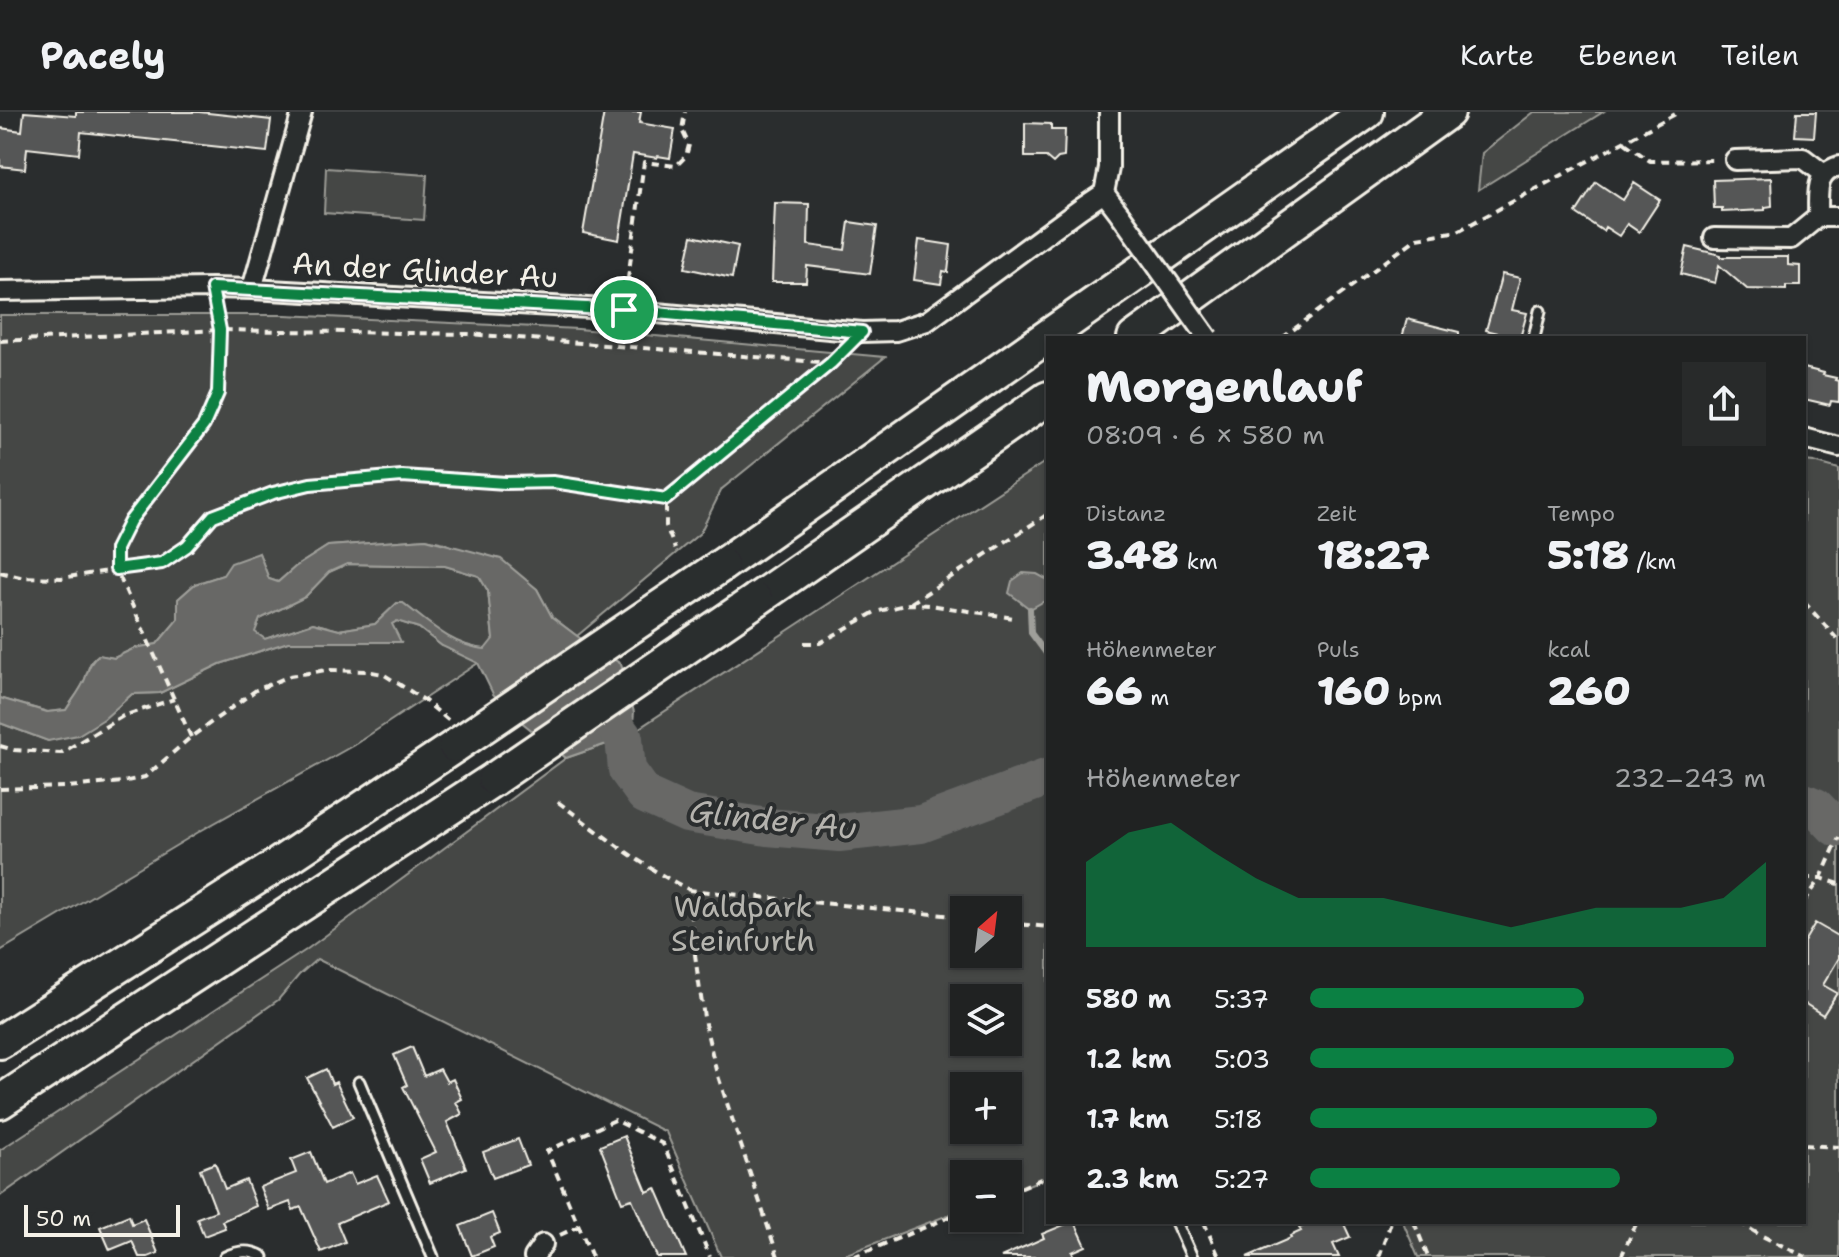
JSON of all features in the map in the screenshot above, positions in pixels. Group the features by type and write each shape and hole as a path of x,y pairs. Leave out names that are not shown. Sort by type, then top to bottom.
{"highway":[{"path":"1048,336 1367,112"},
{"path":"1137,336 1448,112"},
{"path":"0,1042 274,867 452,734 722,565 1046,337"},
{"path":"0,1102 494,779 1046,399"}],"street":[{"path":"252,289 302,112"},
{"path":"1109,112 1109,168 1104,193 1207,336"},
{"path":"1735,160 1803,158 1832,170 1819,181 1818,217"},
{"name":"An der Glinder Au","path":"0,291 252,289 624,310 862,332 896,331 927,321 1104,193"},
{"path":"1714,238 1791,239 1818,217 1839,217"},
{"path":"1806,439 1839,447"}],"lane":[{"path":"1534,336 1540,311"},
{"path":"359,1082 433,1257"},
{"path":"1177,1224 1192,1257"},
{"path":"225,1257 239,1251 263,1257"}],"path":[{"path":"624,310 644,162 676,166 686,156 689,145 682,130 685,112"},
{"path":"1285,336 1417,238 1458,231 1679,112"},
{"path":"1625,143 1650,161 1735,160"},
{"path":"191,737 116,569 116,549 130,521 204,425 218,393 220,330 212,288"},
{"path":"0,341 220,330 468,334 831,363"},
{"path":"0,572 20,577 61,578 162,563 187,546 213,516 273,493 310,484 402,476 506,483 553,482 666,499 831,363 862,332"},
{"path":"666,499 666,526 675,549"},
{"path":"909,604 1046,515"},
{"path":"804,643 820,643 875,612 909,604 1014,618"},
{"path":"1806,604 1839,641"},
{"path":"0,789 68,787 145,777 191,737 256,690 290,676 326,670 383,674 424,700 452,734"},
{"path":"0,746 61,753 123,716 174,699"},
{"path":"558,802 657,873 689,890 950,916"},
{"path":"1806,899 1821,878 1838,838"},
{"path":"1806,878 1821,878 1839,884"},
{"path":"689,890 705,1024 716,1070 778,1257"},
{"path":"1022,924 1046,927"},
{"path":"592,1257 547,1151 615,1120 663,1144 710,1257"},
{"path":"1806,1145 1839,1147"},
{"path":"1022,1187 1046,1177"},
{"path":"853,1257 950,1217"},
{"path":"1205,1224 1219,1257"},
{"path":"1379,1257 1390,1224"},
{"path":"1415,1224 1428,1257"},
{"path":"1621,1257 1636,1224"},
{"path":"1742,1224 1806,1257"}],"green space":[{"path":"1534,112 1603,112 1478,190 1482,153"},
{"path":"326,168 427,175 424,220 324,213"},
{"path":"0,315 285,315 578,329 885,357 722,489 700,533 577,636 552,617 537,589 445,543 426,539 328,546 278,582 269,579 259,553 223,575 195,584 178,599 178,619 157,644 135,648 114,658 98,655 66,710 48,712 0,698"},
{"name":"Waldpark Steinfurth","path":"1046,461 1046,1178 1022,1187 1022,1160 950,1160 950,1214 839,1257 721,1257 666,1132 317,959 278,1000 0,1196 0,1150 306,950 566,758 624,738"},
{"path":"1806,461 1839,469 1839,1257 1418,1257 1404,1224 1806,1224"},
{"path":"347,564 445,566 479,576 488,591 493,639 478,663 354,745 202,830 0,951 0,723 48,741 104,719 132,694 160,693 220,664 288,642 400,642 391,624 397,621 419,628 442,646 484,649 450,638 403,603 397,603 375,624 339,630 313,623 265,639 254,632 260,619 305,597 329,572"}],"shaded area":[{"path":"426,539 501,559 537,589 552,617 621,664 634,712 632,733 566,758 514,716 493,694 478,663 442,646 419,628 397,621 392,624 401,642 288,642 220,664 160,693 132,694 104,719 78,735 48,741 0,723 0,698 47,712 66,710 99,655 114,658 135,648 157,644 178,619 178,599 195,584 223,575 231,563 259,553 269,579 278,582 328,546","holes":["347,564 445,566 479,576 488,591 493,639 485,649 451,638 403,603 397,603 375,624 339,630 313,623 265,639 255,632 260,619 305,597 329,572"]},
{"path":"1023,573 1037,574 1046,579 1046,600 1030,609 1009,593 1012,581"}],"building":[{"path":"24,112 76,116 76,112 199,112 271,120 267,152 81,132 79,154 27,148 25,169 0,166 0,128 22,131"},
{"path":"604,112 641,112 639,123 675,129 670,158 633,154 619,240 583,233"},
{"path":"1797,112 1816,112 1814,137 1795,136"},
{"path":"1025,123 1051,124 1051,130 1065,130 1064,157 1053,163 1046,157 1025,157"},
{"path":"1771,178 1772,206 1765,207 1765,210 1722,212 1722,208 1714,208 1713,180"},
{"path":"1596,182 1623,200 1634,183 1660,200 1639,232 1627,224 1619,236 1605,227 1603,231 1576,213"},
{"path":"775,203 809,204 808,245 845,250 849,222 877,226 870,274 807,266 806,282 772,282"},
{"path":"692,236 738,246 732,278 685,268"},
{"path":"919,240 951,245 948,272 943,271 941,284 914,280"},
{"path":"1687,247 1721,257 1788,257 1788,265 1800,266 1800,286 1786,286 1786,290 1747,289 1719,265 1715,283 1681,274"},
{"path":"1502,274 1520,278 1512,310 1527,313 1521,336 1497,336 1498,333 1486,330"},
{"path":"1407,319 1459,332 1459,336 1403,336"},
{"path":"1806,368 1839,381 1839,402 1831,401 1830,405 1806,399"},
{"path":"1815,923 1839,937 1839,958 1823,985 1837,993 1823,1015 1806,1004 1806,939"},
{"path":"412,1047 424,1076 440,1069 447,1082 453,1079 462,1099 456,1102 462,1114 447,1122 466,1168 430,1183 420,1159 436,1152 403,1087 407,1085 394,1055"},
{"path":"326,1069 353,1117 333,1127 307,1078"},
{"path":"624,1136 647,1192 656,1188 686,1257 657,1257 632,1199 622,1202 600,1146"},
{"path":"518,1139 528,1165 493,1178 483,1152"},
{"path":"311,1152 324,1184 350,1173 355,1184 377,1175 389,1201 337,1223 345,1242 321,1252 301,1207 293,1210 290,1202 269,1210 260,1187 296,1173 291,1160"},
{"path":"215,1163 225,1189 246,1180 256,1206 222,1221 225,1228 204,1236 197,1218 216,1211 200,1169"},
{"path":"492,1213 500,1233 490,1237 494,1247 472,1256 460,1226"},
{"path":"129,1215 132,1224 144,1219 158,1253 139,1257 132,1241 110,1250 100,1227"},
{"path":"1066,1224 1076,1224 1086,1246 1072,1252 1074,1257 1001,1257 1044,1238 1042,1234"},
{"path":"1308,1224 1344,1224 1350,1237 1333,1244 1339,1257 1247,1257 1291,1238 1301,1231 1299,1228"}],"waterway":[{"path":"1030,609 1031,633 1046,653"},
{"name":"Glinder Au","path":"589,704 624,738 627,770 645,795 687,814 767,827 839,833 921,824 1046,778"},
{"name":"Glinder Au","path":"1806,803 1816,807 1839,828"}],"route":[{"path":"212,288 624,310 862,332 831,363 666,499 553,482 506,483 402,476 310,484 273,493 213,516 187,546 162,563 116,569 116,549 130,521 204,425 218,393 220,330 212,288"}]}
